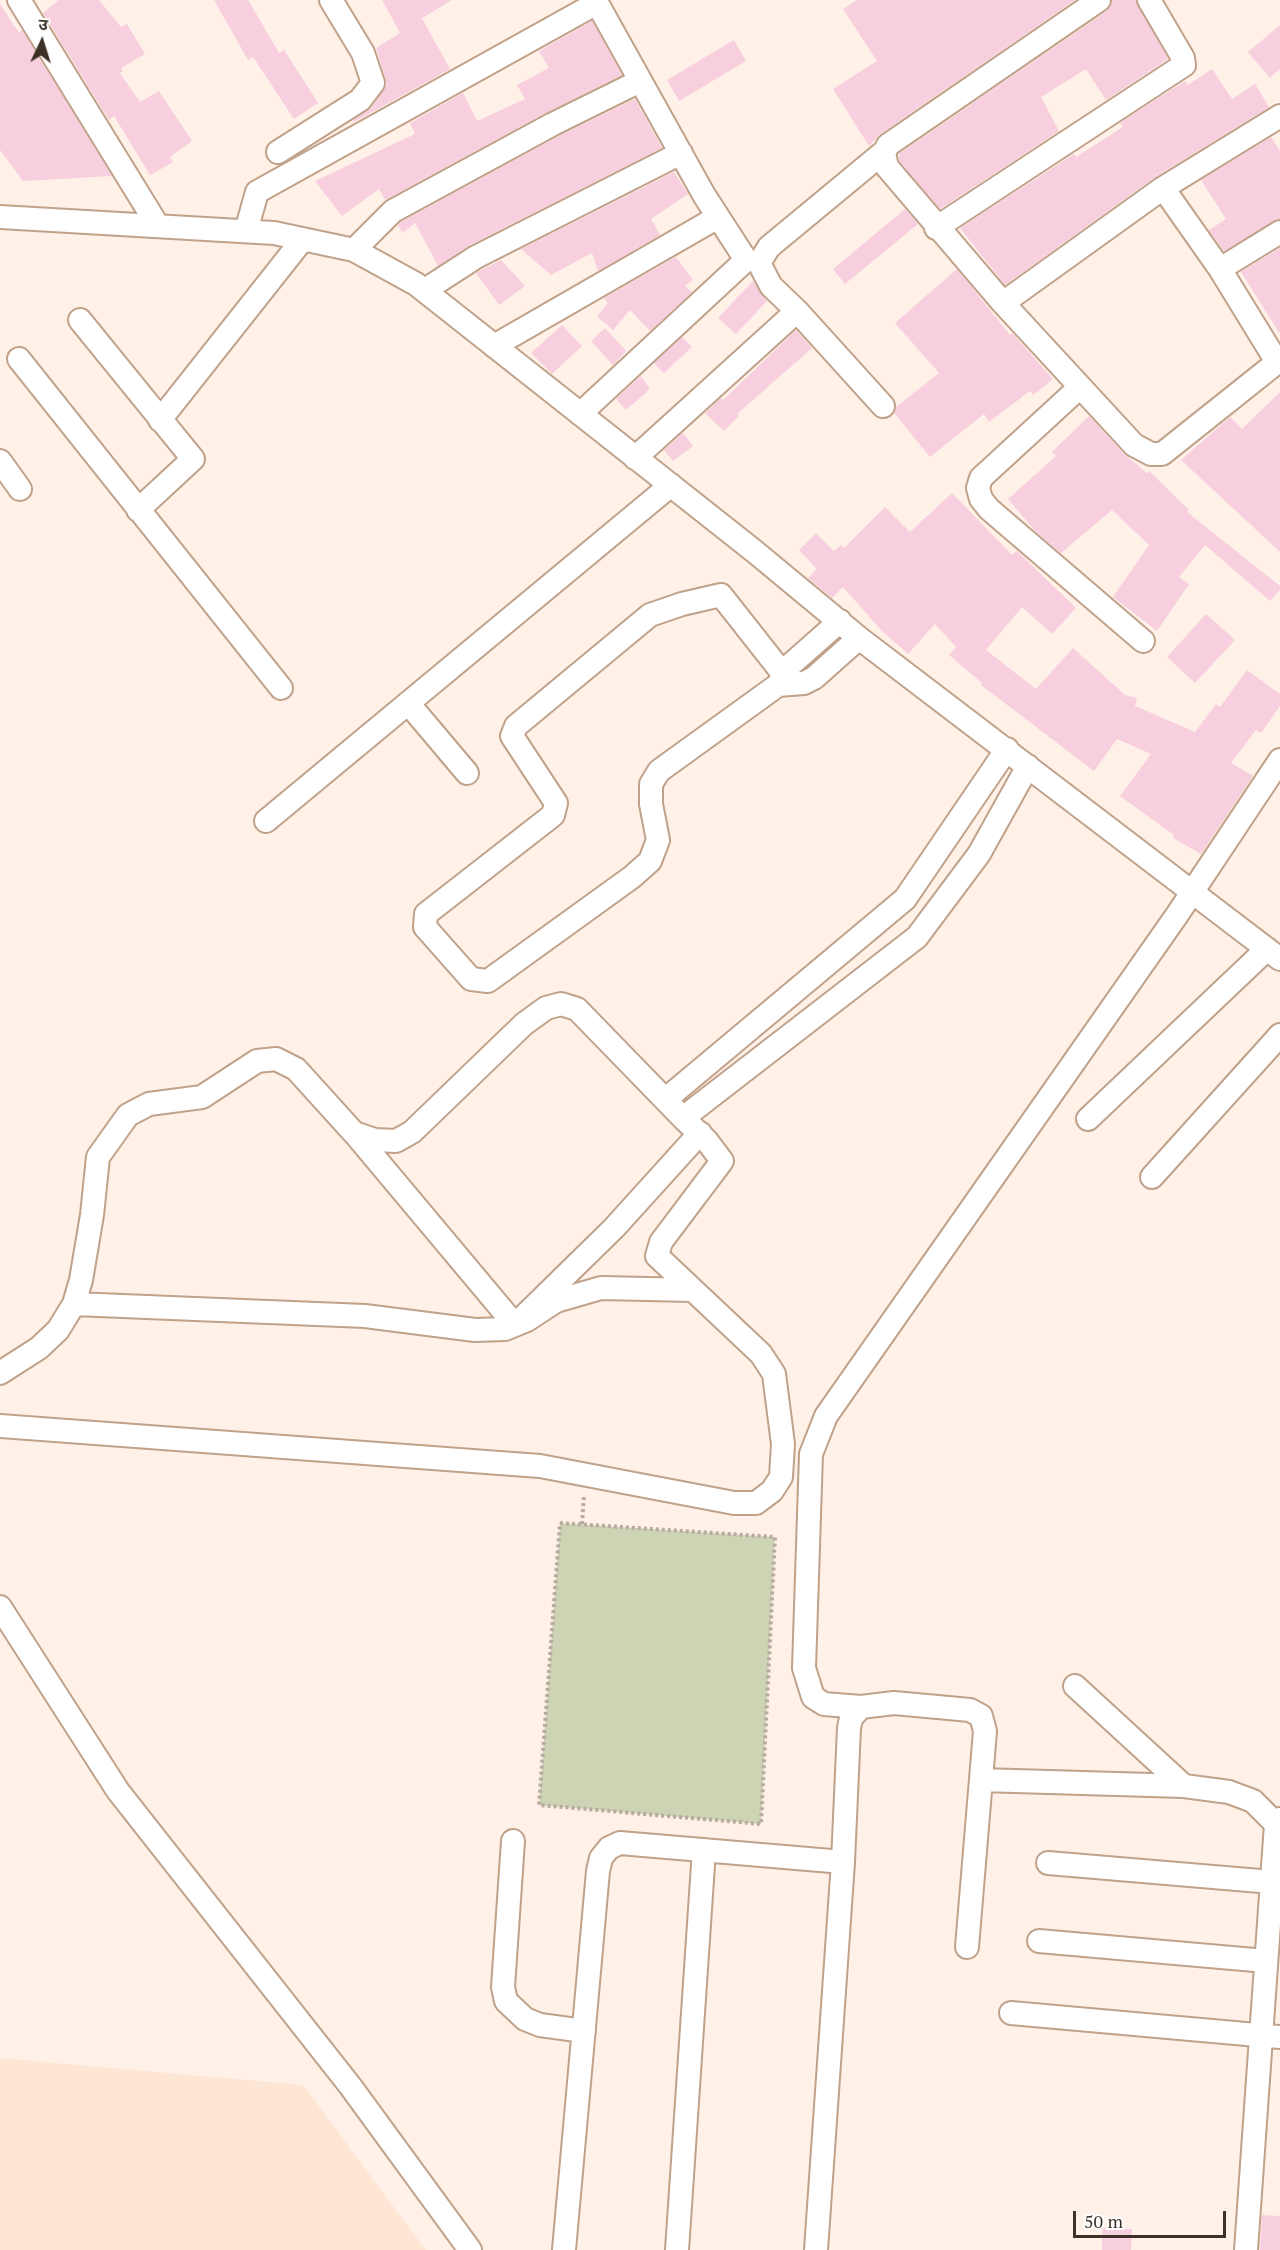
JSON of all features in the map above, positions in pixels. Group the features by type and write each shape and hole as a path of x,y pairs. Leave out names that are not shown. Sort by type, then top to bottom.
{"street":[{"path":"19,0 158,226"},
{"path":"278,152 360,100 373,83 363,53 331,0"},
{"path":"883,406 797,311 771,286 759,263 768,247 885,151 888,145 1099,0"},
{"path":"936,228 1184,65 1183,58 1149,0"},
{"path":"246,231 257,192 597,3 718,217 746,260 580,414"},
{"path":"354,250 393,211 553,124 640,81"},
{"path":"1003,303 1163,188 1280,116"},
{"path":"885,151 887,166 936,228 1134,445 1151,454 1162,454 1278,361 1220,269 1163,188"},
{"path":"424,290 476,257 681,153"},
{"path":"0,217 246,231 303,239 354,250 424,290 671,485 859,638 1273,954 1088,1119"},
{"path":"494,346 718,217"},
{"path":"1220,269 1280,232"},
{"path":"160,420 303,239"},
{"path":"635,458 797,311"},
{"path":"80,320 193,459 138,510"},
{"path":"19,359 281,688"},
{"path":"1080,387 981,478 978,488 981,500 989,509 1143,641"},
{"path":"0,460 20,489"},
{"path":"266,821 671,485"},
{"path":"840,621 789,667 781,680 659,771 651,784 651,804 658,840 650,861 488,981 471,979 425,927 426,914 553,815 556,803 512,736 516,726 650,615 682,604 721,595 781,680 804,683 814,678 859,638"},
{"path":"408,703 467,774"},
{"path":"666,1100 905,899 1007,749"},
{"path":"967,1947 985,1731 981,1716 970,1710 894,1703 861,1707 824,1704 813,1697 804,1668 811,1454 826,1416 1192,894 1280,760"},
{"path":"683,1118 917,937 979,854 1028,766"},
{"path":"967,808 996,824"},
{"path":"905,899 928,923"},
{"path":"781,1003 800,1028"},
{"path":"0,1426 540,1466 734,1503 756,1503 772,1491 781,1477 783,1444 774,1374 761,1354 657,1256 661,1242 722,1161 700,1133 577,1009 561,1004 546,1008 524,1024 412,1132 396,1142 375,1140 354,1133"},
{"path":"1152,1177 1280,1035"},
{"path":"0,1373 39,1348 58,1330 74,1304 81,1280 92,1215 98,1157 128,1115 148,1104 202,1097 257,1061 276,1059 296,1069 354,1133 515,1325"},
{"path":"515,1325 614,1228 700,1133"},
{"path":"74,1304 365,1316 475,1330 505,1329 556,1301 601,1288 693,1290"},
{"path":"0,1607 118,1791 351,2087 470,2250"},
{"path":"1075,1686 1184,1786"},
{"path":"816,2250 843,1862 849,1728 851,1718 861,1707"},
{"path":"981,1780 1184,1786 1229,1792 1253,1801 1278,1821 1270,1973 1271,2036 1246,2250"},
{"path":"513,1841 503,1987 506,2001 525,2019 540,2025 585,2031"},
{"path":"564,2250 601,1858 609,1848 620,1843 843,1862"},
{"path":"677,2250 704,1850"},
{"path":"1048,1863 1274,1895"},
{"path":"1039,1941 1270,1973"},
{"path":"1011,2013 1271,2036"}],"path":[{"path":"582,1524 586,1474"},
{"path":"560,1523 582,1524 775,1537 761,1824 539,1805 560,1523"}],"shaded area":[{"path":"0,2058 303,2085 426,2250 0,2250"}],"green space":[{"path":"560,1523 775,1537 761,1824 539,1805"}],"building":[{"path":"59,0 99,0 121,27 127,24 145,54 121,68 123,71 120,73 140,102 159,91 192,141 170,157 173,162 150,175 114,116 109,120 43,13"},
{"path":"214,0 248,0 279,53 284,50 318,103 294,119 253,57 248,60"},
{"path":"382,0 452,0 422,18 450,69 354,122 353,120 371,108 387,84 376,48 400,33"},
{"path":"857,0 1075,0 880,134 869,146 833,89 877,61 843,9"},
{"path":"1112,0 1136,0 1168,59 1106,100 1086,69 1041,97 1059,131 940,209 899,161 899,154 1107,11"},
{"path":"0,4 19,33 22,30 112,176 23,181 0,150"},
{"path":"592,21 622,75 547,112 385,200 379,189 342,216 315,181 415,134 410,123 463,93 477,121 525,99 517,85 549,68 539,51"},
{"path":"1280,25 1280,69 1270,78 1248,52"},
{"path":"734,40 746,61 679,101 667,80"},
{"path":"1212,69 1232,99 1255,84 1269,107 1155,177 1005,285 960,228 1074,154 1076,157 1123,127 1120,123 1185,81 1188,85"},
{"path":"635,99 662,148 470,245 438,266 415,223 402,233 398,225 401,222 559,136"},
{"path":"1271,137 1280,151 1280,219 1224,251 1209,230 1226,219 1201,180"},
{"path":"674,172 688,194 651,219 660,235 598,271 592,253 551,275 521,249"},
{"path":"905,209 918,224 845,284 833,269"},
{"path":"1280,248 1280,334 1241,272"},
{"path":"676,257 693,280 685,286 692,292 650,331 630,310 613,330 597,316 608,303 604,298"},
{"path":"501,260 525,286 499,305 476,273"},
{"path":"957,269 1010,335 1012,333 1053,379 1033,395 1030,391 989,422 984,414 930,457 894,413 896,407 939,373 895,323"},
{"path":"753,281 767,301 736,334 718,318"},
{"path":"562,325 582,346 552,374 531,353"},
{"path":"605,328 626,351 613,365 591,341"},
{"path":"796,330 812,348 737,414 739,416 724,431 705,413 721,398 723,400"},
{"path":"682,337 692,347 664,373 654,363"},
{"path":"641,376 650,389 626,410 616,399"},
{"path":"1280,392 1280,552 1181,460 1230,417 1242,429"},
{"path":"1089,416 1124,454 1147,473 1149,471 1189,510 1187,512 1280,586 1280,590 1270,601 1205,545 1179,577 1189,584 1157,631 1113,597 1149,545 1112,510 1061,553 1036,532 1008,499 1056,456 1052,452"},
{"path":"683,433 693,446 673,461 664,450"},
{"path":"952,493 1012,555 1017,551 1076,608 1052,634 1022,607 986,650 1036,689 1073,648 1125,695 1137,698 1135,706 1195,732 1216,704 1220,707 1247,670 1280,694 1280,706 1261,733 1256,730 1231,763 1253,776 1201,854 1173,838 1174,835 1120,796 1151,754 1117,739 1094,771 981,685 982,683 949,655 956,647 935,624 908,654 881,630 843,587 832,598 808,578 817,569 799,550 816,533 834,551 841,545 844,548 885,507 910,532"},
{"path":"1206,614 1235,640 1195,683 1167,657"},
{"path":"1262,2215 1280,2216 1280,2250 1260,2250"},
{"path":"1102,2228 1132,2229 1131,2250 1102,2250"}]}
